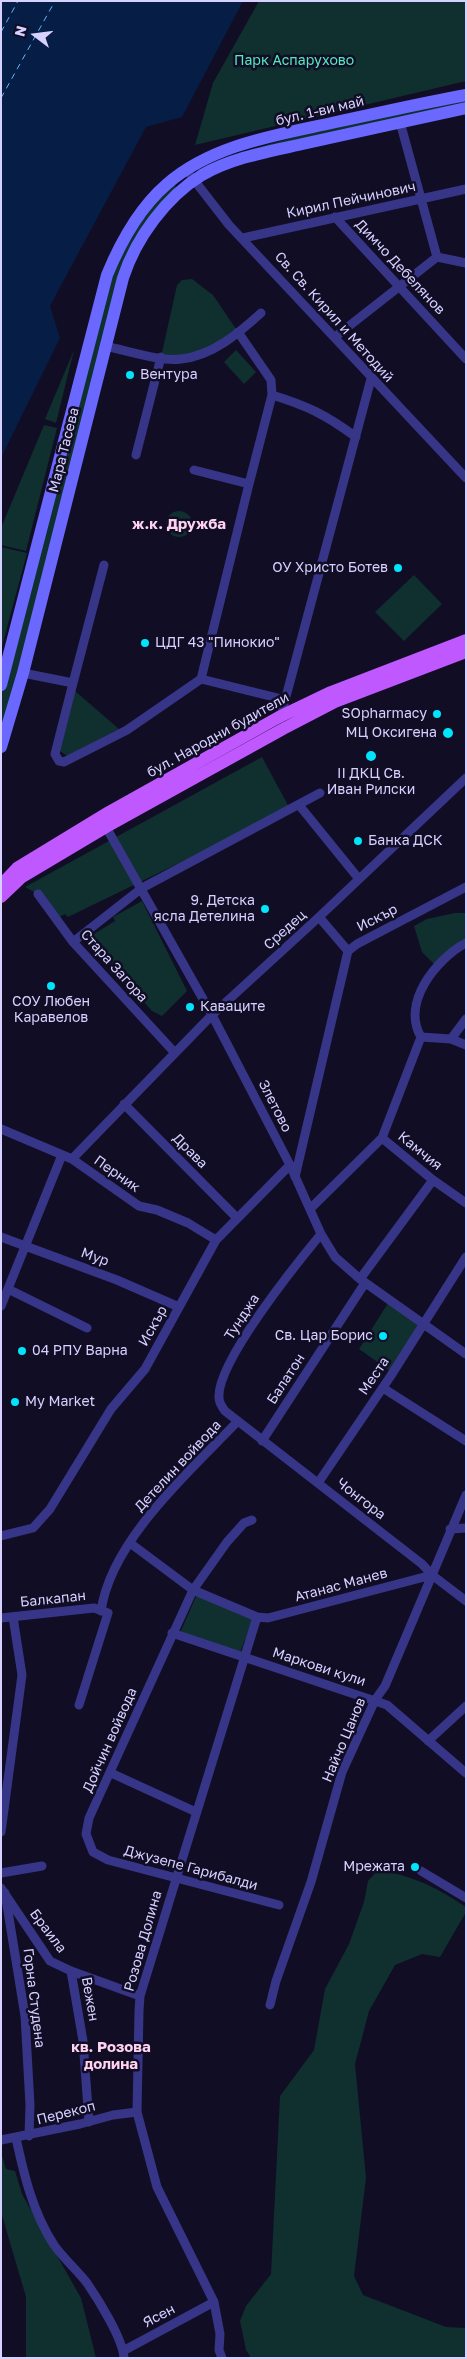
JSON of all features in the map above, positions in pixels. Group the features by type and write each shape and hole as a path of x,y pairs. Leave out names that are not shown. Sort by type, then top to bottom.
{"main road":[{"name":"бул. 1-ви май","path":"186,170 224,150 466,95"},
{"name":"бул. 1-ви май","path":"194,180 210,171 245,158 466,108"},
{"name":"Мара Тасева","path":"1,685 107,275 125,236 138,216 160,190 186,170"},
{"name":"Мара Тасева","path":"1,747 23,673 104,346 123,278 136,245 157,216 178,193 194,180"},
{"name":"бул. Народни будители","path":"1,897 22,877 331,692 466,640"},
{"name":"бул. Народни будители","path":"1,885 17,868 109,812 281,723 466,652"}],"street":[{"path":"400,122 437,257"},
{"name":"Св. Св. Кирил и Методий","path":"186,170 229,225 335,337 371,379 465,476"},
{"name":"Кирил Пейчинович","path":"243,238 335,216 466,189"},
{"name":"Димчо Дебелянов","path":"335,216 466,359"},
{"path":"437,257 466,264"},
{"path":"335,337 437,257"},
{"path":"104,346 180,360 200,355 238,332 261,313"},
{"path":"104,565 55,751 56,759 61,762 67,762 127,730 202,679 272,395 271,380 238,332"},
{"path":"136,455 161,357"},
{"path":"281,723 371,379"},
{"path":"272,395 328,416 356,437"},
{"path":"194,470 249,484"},
{"path":"23,673 73,683"},
{"path":"202,679 286,700"},
{"name":"Средец","path":"72,1159 212,1015 320,917 466,778"},
{"path":"73,942 142,888 320,793"},
{"path":"299,805 359,879"},
{"name":"Злетово","path":"106,827 212,1015 290,1165 321,1234 334,1257 362,1281 466,1354"},
{"name":"Искър","path":"348,951 357,944 466,886"},
{"name":"Стара Загора","path":"38,894 73,942 175,1053"},
{"path":"295,1177 348,951 320,917"},
{"path":"421,1037 416,1028 414,1018 419,996 432,973 446,958 466,943"},
{"path":"451,1039 466,1019"},
{"path":"421,1037 451,1039 466,1045"},
{"path":"310,1209 382,1138 421,1037"},
{"name":"Драва","path":"124,1104 236,1217"},
{"name":"Перник","path":"1,1129 72,1159 139,1206 157,1210 188,1223 216,1240"},
{"name":"Камчия","path":"382,1138 433,1180 466,1202"},
{"path":"1,1306 62,1155"},
{"name":"Искър","path":"1,1536 33,1528 50,1509 110,1409 145,1369 216,1240 236,1217 290,1165"},
{"name":"Балатон","path":"262,1441 362,1281 433,1180"},
{"name":"Тунджа","path":"238,1421 225,1411 219,1397 228,1368 243,1339 286,1276 321,1234"},
{"name":"Мур","path":"1,1237 117,1280 179,1307"},
{"name":"Места","path":"318,1483 383,1388 466,1257"},
{"path":"8,1289 87,1328"},
{"path":"383,1388 466,1441"},
{"name":"Чонгора","path":"238,1421 422,1564 432,1575 466,1601"},
{"name":"Детелин войвода","path":"79,1705 104,1612 103,1599 130,1543 156,1507 238,1421"},
{"name":"Найчо Цанов","path":"270,2005 276,1981 312,1882 342,1772 375,1700 385,1686 466,1495"},
{"path":"172,1634 193,1590 227,1542 244,1523 252,1520"},
{"path":"450,1529 466,1528"},
{"path":"130,1543 193,1590 257,1617"},
{"name":"Атанас Манев","path":"257,1617 268,1618 432,1575"},
{"name":"Балкапан","path":"1,1618 94,1608 104,1612"},
{"path":"1,1832 22,1675 13,1617"},
{"name":"Розова Долина","path":"222,2358 219,2350 220,2334 214,2302 156,2187 137,2112 140,1996 257,1617"},
{"name":"Маркови кули","path":"172,1634 375,1700 387,1706 466,1774"},
{"name":"Дойчин войвода","path":"97,1856 89,1848 87,1826 172,1634"},
{"path":"428,1741 466,1706"},
{"path":"111,1772 196,1812"},
{"name":"Джузепе Гарибалди","path":"97,1856 279,1905"},
{"path":"1,1873 42,1866"},
{"path":"421,1871 466,1898"},
{"name":"Браила","path":"3,1891 50,1961 71,1971 140,1996"},
{"name":"Горна Студена","path":"3,1891 25,2016 30,2105 29,2136"},
{"name":"Вежен","path":"71,1971 83,2041 89,2122"},
{"name":"Перекоп","path":"1,2140 29,2136 113,2115 137,2112"},
{"path":"16,2138 26,2182 34,2205 54,2245 86,2283 124,2354"},
{"name":"Ясен","path":"124,2354 214,2302"}],"green space":[{"name":"Парк Аспарухово","path":"259,1 466,1 466,81 195,145 213,83"},
{"path":"466,99 466,103 234,154 309,133"},
{"path":"174,185 177,188 136,245 1,747 1,684 117,258 154,203"},
{"path":"192,279 213,295 238,332 200,355 161,357 177,285 182,280"},
{"path":"74,350 56,423 45,419"},
{"path":"236,350 256,372 244,384 224,362"},
{"path":"44,425 57,428 26,551 1,545 1,528"},
{"path":"179,511 188,515 192,524 188,533 179,537 170,533 166,524 170,515"},
{"path":"1,547 27,553 1,650"},
{"path":"414,575 442,604 404,641 375,612"},
{"path":"75,691 119,729 67,756 60,751"},
{"path":"262,757 290,809 68,917 65,914 56,919 38,894 25,887"},
{"path":"142,901 187,991 162,1016 152,1011 86,939 115,921 113,917"},
{"path":"455,913 466,913 466,939 435,965 422,952 414,926 427,919"},
{"path":"390,1300 424,1324 393,1373 359,1349"},
{"path":"197,1594 253,1619 240,1653 180,1633"},
{"path":"378,1870 402,1875 435,1888 466,1907 466,1912 440,1957 422,1954 395,1965 369,2011 355,2064 366,2178 354,2276 363,2295 446,2327 466,2328 466,2358 251,2358 246,2350 240,2321 246,2306 271,2274 280,2096 314,2050 325,1989 349,1944 364,1902 368,1881"},
{"path":"1,2152 6,2169 15,2171 22,2194 81,2298 96,2358 26,2358 26,2297 1,2212"}],"water":[{"path":"1,1 243,1 182,117 146,127 50,306 60,338 1,458"}],"ferry route":[{"path":"1,32 18,1"},
{"path":"1,98 55,1"}],"place":[{"name":"Вентура","path":"130,375"},
{"name":"ОУ Христо Ботев","path":"398,568"},
{"name":"ЦДГ 43 \"Пинокио\"","path":"145,643"},
{"name":"SOpharmacy","path":"437,714"},
{"name":"МЦ Оксигена","path":"448,733"},
{"name":"II ДКЦ Св. Иван Рилски","path":"371,756"},
{"name":"Банка ДСК","path":"358,841"},
{"name":"9. Детска ясла Детелина","path":"265,909"},
{"name":"СОУ Любен Каравелов","path":"51,986"},
{"name":"Каваците","path":"190,1007"},
{"name":"Св. Цар Борис","path":"383,1336"},
{"name":"04 РПУ Варна","path":"22,1351"},
{"name":"My Market","path":"15,1402"},
{"name":"Мрежата","path":"415,1867"}],"district":[{"name":"ж.к. Дружба","path":"179,524"},
{"name":"кв. Розова долина","path":"111,2056"}]}
